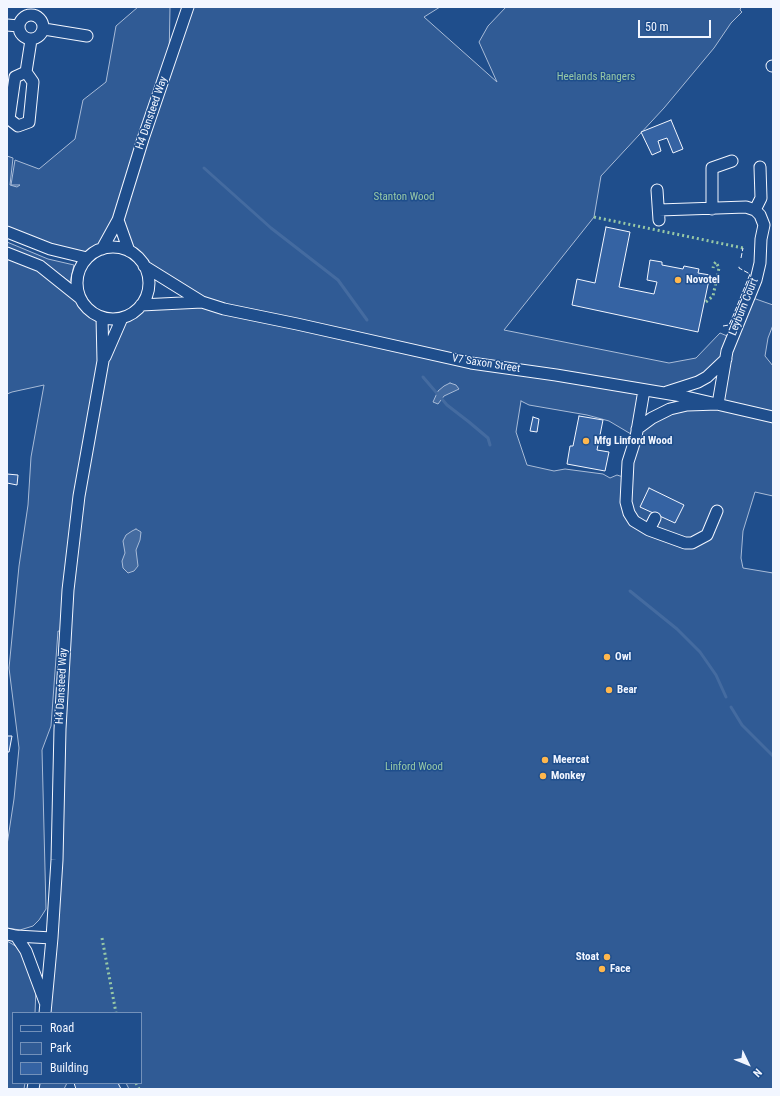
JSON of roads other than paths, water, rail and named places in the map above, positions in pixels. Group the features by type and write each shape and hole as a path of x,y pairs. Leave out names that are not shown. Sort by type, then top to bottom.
{"street":[{"name":"H4 Dansteed Way","path":"102,249 118,220 143,139 188,7"},
{"path":"32,11 39,18 44,29 38,38 31,40 21,34 19,26 25,17 32,11"},
{"path":"7,25 19,26"},
{"path":"44,29 87,36"},
{"path":"26,72 15,77 9,119 18,126 29,122 33,82 26,72 31,40"},
{"path":"12,100 31,103"},
{"path":"712,209 712,168 732,161"},
{"path":"657,190 659,215 746,207 755,210 762,198 760,167"},
{"name":"Leyburn Court","path":"718,404 730,345 750,297 757,274 764,225 760,215 755,210"},
{"path":"118,220 129,251"},
{"path":"7,232 50,249 87,258"},
{"path":"7,253 40,266 80,298 94,314 112,319 122,318 133,313 141,305 149,286 148,275 144,266 137,257 129,251 116,248 102,249 87,258 81,267 77,288 80,298"},
{"name":"V7 Saxon Street","path":"144,266 202,302 240,313 297,324 471,363 556,375 663,393 773,417"},
{"name":"V7 Saxon Street","path":"141,305 202,302"},
{"name":"H4 Dansteed Way","path":"45,1009 52,938 57,860 60,729 68,590 79,496 102,366 102,317"},
{"name":"H4 Dansteed Way","path":"102,366 122,318"},
{"name":"Leyburn Court","path":"663,393 698,382 707,377 726,359"},
{"path":"644,390 637,429 628,462 626,502 629,513 634,521 649,530 685,543 701,545 717,511"},
{"path":"637,429 652,418 670,408 687,405 718,404"},
{"path":"649,530 655,518"},
{"path":"11,935 52,938"},
{"path":"11,935 26,951 45,1009"}],"waterway":[{"path":"204,168 271,228 338,280 367,320"},
{"path":"423,377 447,405 488,438 490,445"},
{"path":"630,591 677,629 700,652 716,675 726,697"},
{"path":"731,707 742,725 773,756"}],"place":[{"name":"Novotel","path":"678,280"},
{"name":"Mfg Linford Wood","path":"586,441"},
{"name":"Owl","path":"607,657"},
{"name":"Bear","path":"609,690"},
{"name":"Meercat","path":"545,760"},
{"name":"Monkey","path":"543,776"},
{"name":"Stoat","path":"607,957"},
{"name":"Face","path":"602,969"}],"park label":[{"name":"Heelands Rangers","path":"596,77"},
{"name":"Stanton Wood","path":"404,197"},
{"name":"Linford Wood","path":"414,767"}]}
